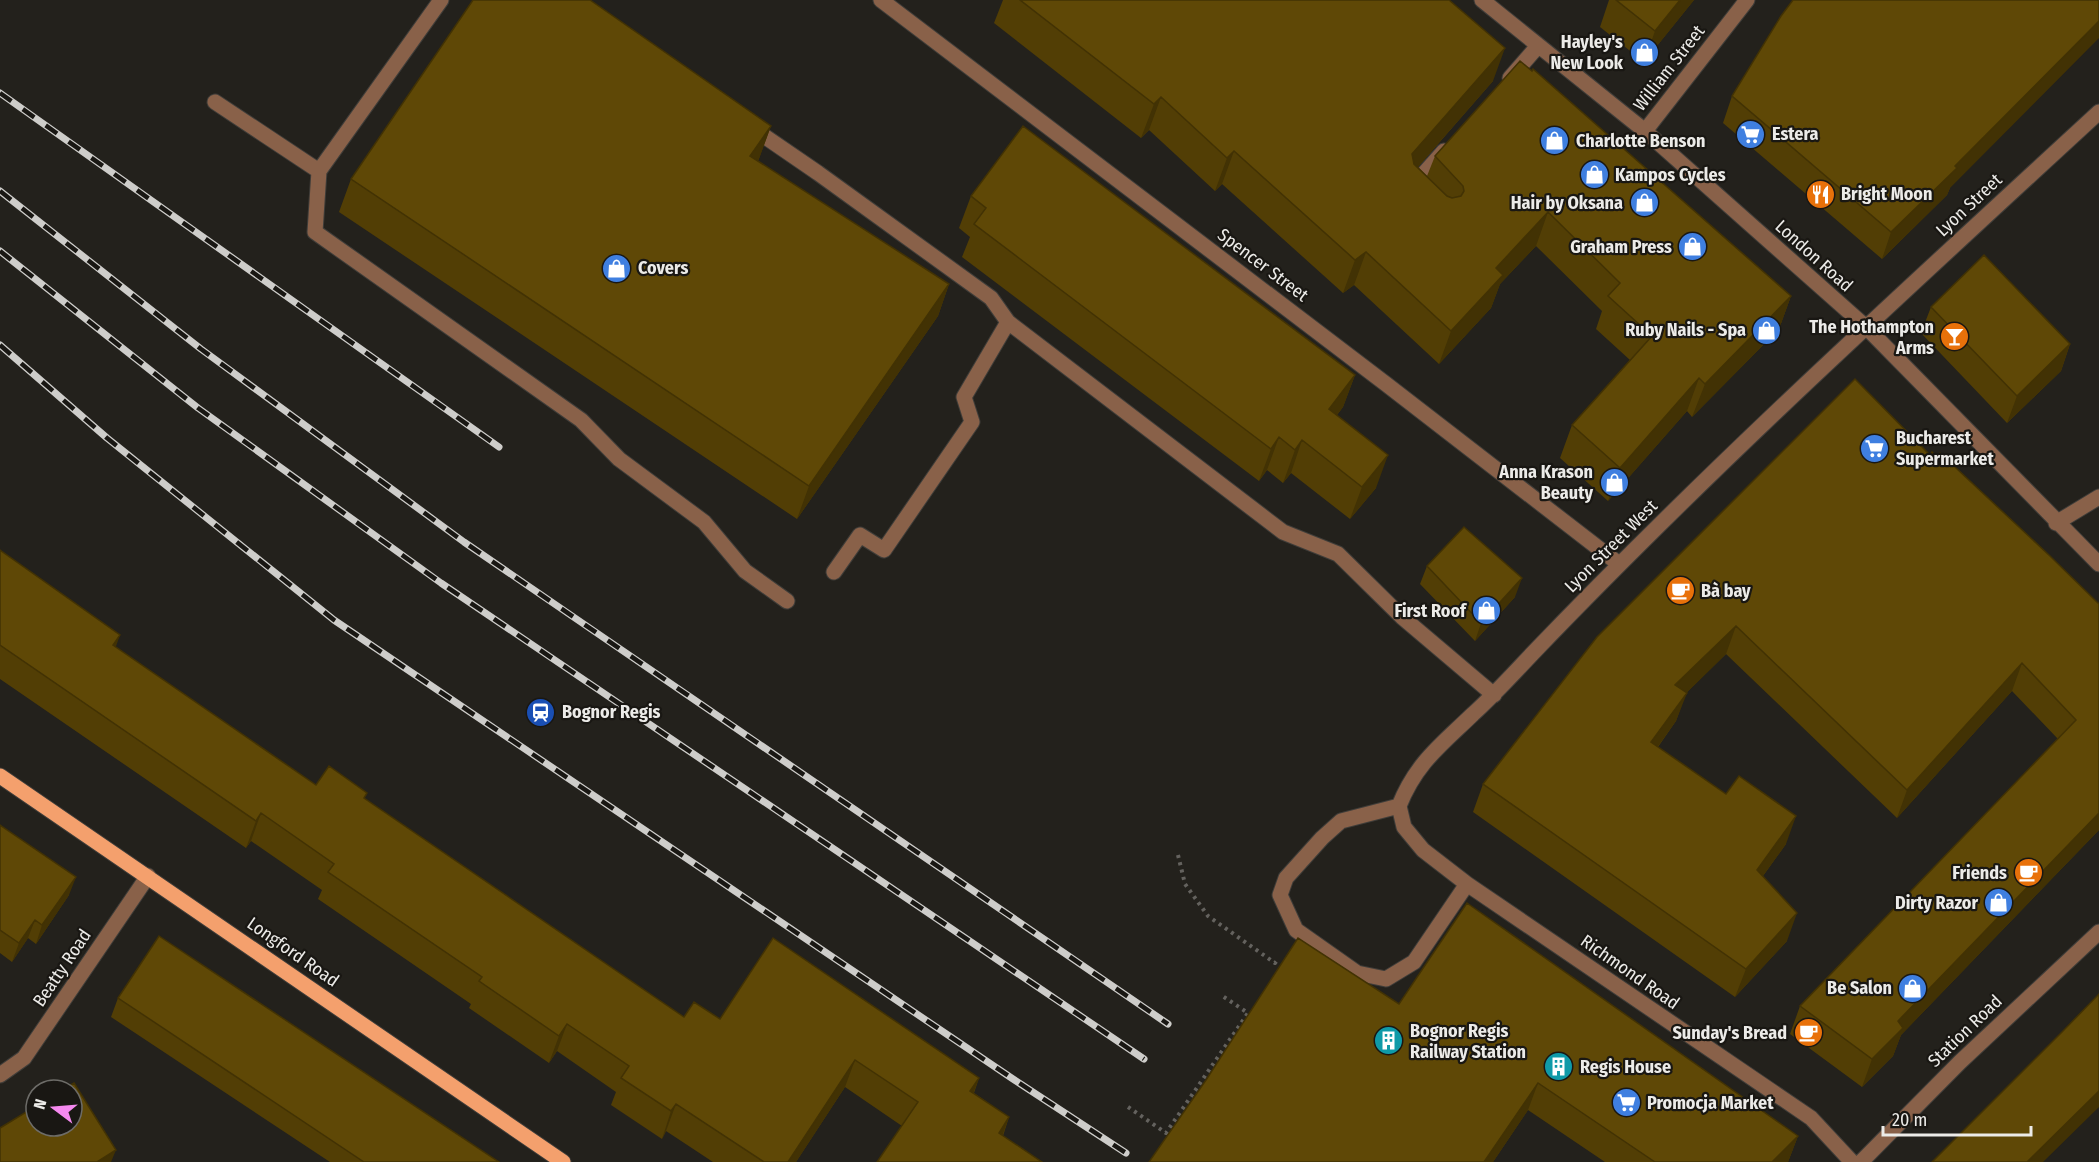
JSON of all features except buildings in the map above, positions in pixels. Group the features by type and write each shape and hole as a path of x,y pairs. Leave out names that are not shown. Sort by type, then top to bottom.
{"main road":[{"name":"Longford Road","path":"0,776 563,1162"}],"street":[{"path":"441,0 319,171 315,232 581,420 619,459 704,522 745,571 787,601"},
{"name":"Spencer Street","path":"881,0 1395,391 1618,564"},
{"name":"London Road","path":"1482,0 1645,131 1866,327 2056,523 2099,564"},
{"name":"William Street","path":"1645,131 1747,0"},
{"path":"1500,89 1538,46"},
{"path":"215,102 319,171"},
{"name":"Lyon Street","path":"1866,327 2099,112"},
{"path":"735,117 818,173 991,298 1008,322 1283,532 1338,554 1402,617 1494,694"},
{"path":"1418,198 1409,190 1455,140"},
{"path":"834,572 860,535 884,550 972,422 964,397 1008,322"},
{"name":"Lyon Street West","path":"1399,806 1408,785 1421,765 1494,694 1618,564 1866,327"},
{"path":"2056,523 2099,497"},
{"path":"1399,806 1341,821 1322,838 1286,878 1280,895 1296,930 1357,973 1386,979 1414,962 1467,884"},
{"name":"Richmond Road","path":"1399,806 1404,827 1423,850 1467,884 1811,1118 1852,1162"},
{"name":"Beatty Road","path":"0,1075 24,1058 148,876"},
{"name":"Station Road","path":"1861,1162 1960,1062 2099,932"}],"path":[{"path":"1178,855 1185,884 1208,916 1275,963 1296,930"},
{"path":"1128,1107 1166,1133 1248,1013 1221,995"}],"railway":[{"path":"0,93 499,447"},
{"path":"0,191 201,349 464,542 1168,1024"},
{"path":"0,251 198,408 441,583 1144,1059"},
{"path":"0,345 107,438 334,620 1126,1153"}],"place":[{"name":"Hayley's New Look","path":"1644,52"},
{"name":"Estera","path":"1751,134"},
{"name":"Charlotte Benson","path":"1555,141"},
{"name":"Kampos Cycles","path":"1594,175"},
{"name":"Bright Moon","path":"1820,194"},
{"name":"Hair by Oksana","path":"1644,203"},
{"name":"Graham Press","path":"1693,247"},
{"name":"Covers","path":"617,268"},
{"name":"Ruby Nails - Spa","path":"1767,330"},
{"name":"The Hothampton Arms","path":"1955,337"},
{"name":"Bucharest Supermarket","path":"1875,448"},
{"name":"Anna Krason Beauty","path":"1614,482"},
{"name":"Bà bay","path":"1680,591"},
{"name":"First Roof","path":"1487,611"},
{"name":"Bognor Regis","path":"541,712"},
{"name":"Friends","path":"2028,873"},
{"name":"Dirty Razor","path":"1999,903"},
{"name":"Be Salon","path":"1913,988"},
{"name":"Sunday's Bread","path":"1808,1033"},
{"name":"Bognor Regis Railway Station","path":"1389,1041"},
{"name":"Regis House","path":"1559,1067"},
{"name":"Promocja Market","path":"1626,1103"}]}
